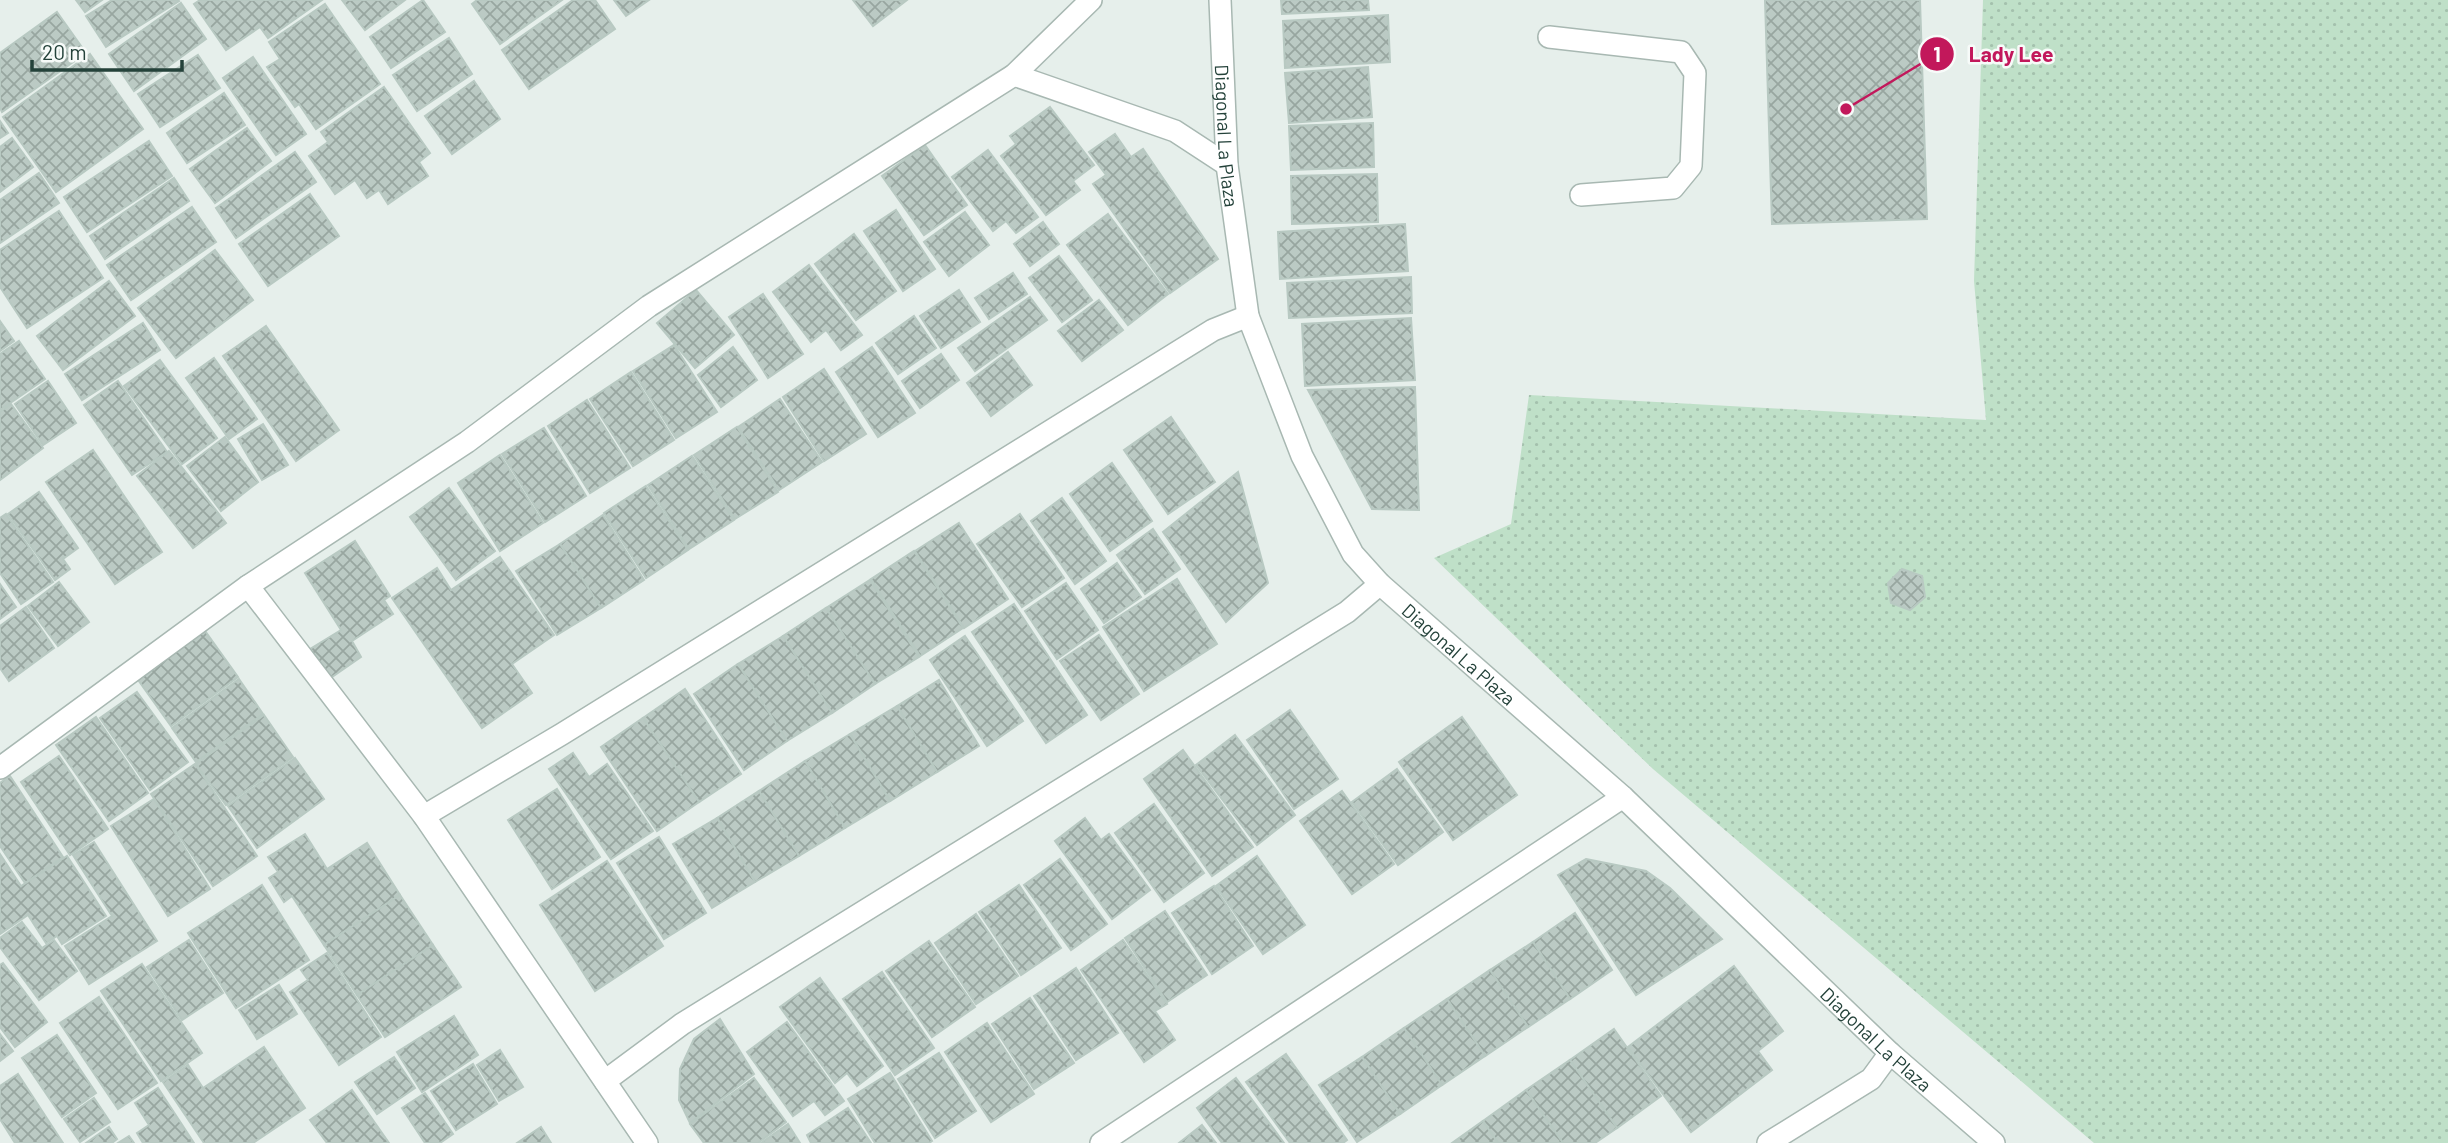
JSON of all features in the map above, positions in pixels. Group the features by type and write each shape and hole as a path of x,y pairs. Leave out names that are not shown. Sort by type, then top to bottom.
{"street":[{"path":"0,768 248,586 467,442 649,306 1014,75 1091,0"},
{"name":"Diagonal La Plaza","path":"1220,0 1227,165 1248,316 1302,456 1353,554 1380,583 1623,797 1890,1053 1994,1143"},
{"path":"1549,37 1681,52 1695,73 1691,166 1674,188 1581,195"},
{"path":"1014,75 1175,131 1227,165"},
{"path":"424,816 562,734 1213,330 1248,316"},
{"path":"605,1081 682,1024 1348,612 1380,583"},
{"path":"248,586 424,816 647,1143"},
{"path":"1101,1143 1623,797"},
{"path":"1768,1143 1871,1079 1890,1053"}],"green space":[{"path":"1983,0 2448,0 2448,1143 2094,1143 1653,769 1434,558 1511,524 1529,395 1986,420 1974,281"}],"building":[{"path":"76,0 102,0 85,12"},
{"path":"112,0 179,1 106,47 86,16"},
{"path":"200,0 322,0 268,38 260,27 226,50 194,4"},
{"path":"342,0 405,0 365,30"},
{"path":"423,0 445,32 391,68 370,37"},
{"path":"477,0 562,0 500,44 472,4"},
{"path":"573,0 595,0 615,29 529,89 502,50"},
{"path":"614,0 649,0 626,16"},
{"path":"853,0 907,0 873,26"},
{"path":"1281,0 1368,0 1369,10 1282,14"},
{"path":"1765,0 1920,0 1927,219 1772,224"},
{"path":"181,3 206,39 134,91 109,54"},
{"path":"325,4 380,84 316,129 299,104 295,107 267,67 280,59 269,42"},
{"path":"57,12 86,53 2,112 0,53"},
{"path":"1388,15 1390,62 1285,68 1283,21"},
{"path":"449,38 472,74 417,111 393,75"},
{"path":"90,54 143,129 56,192 3,117"},
{"path":"198,55 220,88 160,127 138,94"},
{"path":"253,57 306,134 276,155 223,78"},
{"path":"1368,67 1372,117 1289,123 1285,73"},
{"path":"474,81 500,119 452,154 425,116"},
{"path":"384,87 430,153 419,162 428,176 388,204 379,190 367,198 355,180 335,194 309,156 328,142 321,132"},
{"path":"224,93 245,125 187,163 167,133"},
{"path":"1050,107 1094,165 1073,181 1080,190 1046,215 1001,156 1016,144 1010,136"},
{"path":"0,121 8,133 0,138"},
{"path":"1373,123 1374,167 1291,170 1289,126"},
{"path":"247,128 271,161 215,203 190,169"},
{"path":"1115,134 1131,157 1143,149 1218,259 1170,293 1093,184 1106,175 1089,152"},
{"path":"12,138 33,167 0,192 0,147"},
{"path":"149,141 172,176 87,232 64,197"},
{"path":"925,145 967,205 924,235 882,176"},
{"path":"988,150 1038,217 1016,233 1006,221 993,231 952,177"},
{"path":"295,152 316,182 236,238 216,208"},
{"path":"39,173 59,203 0,243 0,200"},
{"path":"1377,174 1378,222 1292,224 1291,176"},
{"path":"174,178 189,201 105,259 90,236"},
{"path":"310,194 339,236 268,286 239,244"},
{"path":"192,207 216,242 131,300 107,265"},
{"path":"896,210 935,269 903,291 864,231"},
{"path":"59,211 103,278 27,328 0,287 0,250"},
{"path":"965,212 989,245 949,276 924,242"},
{"path":"1108,214 1168,294 1128,325 1067,245"},
{"path":"1043,222 1059,244 1030,266 1014,244"},
{"path":"1405,224 1408,271 1280,279 1278,232"},
{"path":"854,234 896,291 856,320 815,264"},
{"path":"215,250 253,300 176,358 138,308"},
{"path":"1059,256 1092,300 1062,322 1029,278"},
{"path":"809,265 862,335 841,350 826,330 811,342 773,292"},
{"path":"1013,273 1027,294 989,319 975,298"},
{"path":"1411,277 1412,313 1289,318 1287,283"},
{"path":"109,281 135,316 63,370 37,336"},
{"path":"696,290 734,335 695,368 657,323"},
{"path":"959,290 980,322 941,348 920,316"},
{"path":"763,294 803,354 768,378 729,317"},
{"path":"1030,297 1047,320 975,371 958,348"},
{"path":"1099,300 1123,330 1082,361 1058,331"},
{"path":"914,316 936,348 898,374 876,343"},
{"path":"1411,318 1415,380 1305,386 1302,324"},
{"path":"0,321 14,341 0,351"},
{"path":"143,323 160,350 82,400 65,374"},
{"path":"266,326 339,430 296,461 223,356"},
{"path":"19,341 45,379 0,410 0,354"},
{"path":"674,345 717,412 676,438 633,371"},
{"path":"733,347 757,380 721,407 698,375"},
{"path":"872,347 915,413 878,437 836,372"},
{"path":"1008,352 1032,385 991,416 967,383"},
{"path":"941,354 959,380 920,408 902,381"},
{"path":"214,358 257,419 229,439 186,378"},
{"path":"160,360 217,438 182,464 124,386"},
{"path":"824,369 866,434 824,461 783,397"},
{"path":"631,372 674,440 633,466 590,399"},
{"path":"48,381 76,423 43,445 15,404"},
{"path":"118,381 167,452 132,475 84,405"},
{"path":"1415,387 1419,510 1372,509 1308,390"},
{"path":"780,399 822,462 779,490 738,427"},
{"path":"587,400 630,468 590,493 548,426"},
{"path":"11,404 43,448 0,480 0,412"},
{"path":"1171,417 1215,482 1168,514 1124,450"},
{"path":"263,424 288,465 262,480 238,439"},
{"path":"737,427 778,492 735,519 694,455"},
{"path":"544,428 586,496 545,522 502,454"},
{"path":"225,437 258,482 221,511 187,466"},
{"path":"93,450 162,552 115,584 46,482"},
{"path":"169,451 226,523 193,548 137,476"},
{"path":"500,455 543,523 500,551 458,483"},
{"path":"692,456 734,520 689,549 648,485"},
{"path":"1112,463 1152,521 1110,551 1070,494"},
{"path":"1238,472 1268,583 1226,622 1163,532"},
{"path":"646,486 688,550 646,578 604,513"},
{"path":"449,488 495,551 456,580 410,517"},
{"path":"39,492 78,548 63,559 70,569 55,580 8,514"},
{"path":"1062,498 1106,561 1075,584 1031,521"},
{"path":"6,514 53,582 21,604 0,573 0,518"},
{"path":"1020,514 1064,578 1022,607 977,544"},
{"path":"603,515 644,580 601,608 560,544"},
{"path":"959,523 1008,599 964,628 915,551"},
{"path":"1153,529 1180,569 1145,594 1117,555"},
{"path":"355,541 390,596 384,600 393,614 352,641 361,657 329,679 310,649 341,630 305,573"},
{"path":"560,544 601,608 557,635 516,571"},
{"path":"914,551 963,628 920,656 871,579"},
{"path":"500,557 554,635 512,664 532,693 482,728 392,598 437,568 451,590"},
{"path":"1117,563 1141,597 1104,623 1081,589"},
{"path":"1902,569 1922,576 1925,597 1910,610 1891,603 1888,583"},
{"path":"1177,579 1217,644 1144,691 1103,627"},
{"path":"870,580 919,657 875,684 826,608"},
{"path":"59,582 89,622 58,646 28,606"},
{"path":"1066,583 1098,630 1057,659 1025,611"},
{"path":"0,584 16,607 0,619"},
{"path":"1014,604 1087,715 1046,743 972,632"},
{"path":"26,607 54,648 9,681 0,668 0,626"},
{"path":"826,608 875,684 832,713 783,636"},
{"path":"203,628 238,677 171,726 136,677"},
{"path":"1099,635 1139,694 1101,720 1060,661"},
{"path":"783,636 832,713 787,741 738,664"},
{"path":"965,636 1023,721 987,746 930,660"},
{"path":"738,664 787,741 744,770 694,694"},
{"path":"239,679 263,714 196,762 172,728"},
{"path":"939,680 979,746 937,772 897,706"},
{"path":"685,689 741,774 699,802 643,718"},
{"path":"137,692 188,762 150,790 100,718"},
{"path":"897,706 937,772 890,801 850,734"},
{"path":"1290,710 1338,779 1294,809 1247,740"},
{"path":"264,715 293,757 226,805 196,764"},
{"path":"96,717 148,793 109,821 56,745"},
{"path":"1462,717 1517,795 1453,840 1399,762"},
{"path":"643,718 699,802 657,831 601,747"},
{"path":"850,734 890,801 845,828 805,761"},
{"path":"1235,735 1295,815 1257,845 1196,765"},
{"path":"1183,750 1253,847 1212,876 1144,779"},
{"path":"573,753 589,777 607,764 653,831 611,859 549,769"},
{"path":"59,756 108,829 70,855 21,782"},
{"path":"295,758 324,799 257,848 228,806"},
{"path":"805,761 845,828 799,856 759,791"},
{"path":"195,764 257,856 213,886 151,794"},
{"path":"1397,769 1443,832 1398,865 1352,802"},
{"path":"10,776 63,857 25,883 0,846 0,783"},
{"path":"557,789 600,857 552,889 508,820"},
{"path":"759,791 799,856 755,882 717,818"},
{"path":"1342,791 1394,864 1352,894 1300,821"},
{"path":"154,799 210,889 168,916 111,826"},
{"path":"1154,804 1204,873 1164,902 1115,833"},
{"path":"717,818 755,882 712,908 673,844"},
{"path":"1085,818 1101,840 1109,834 1150,890 1112,919 1055,841"},
{"path":"305,834 327,869 367,843 400,895 324,945 292,896 284,902 269,878 278,872 268,857"},
{"path":"659,837 706,913 664,939 617,863"},
{"path":"94,842 157,941 89,984 65,946 112,916 73,855"},
{"path":"0,854 21,886 67,856 106,916 62,944 57,936 46,943 28,915 0,934"},
{"path":"1257,856 1305,925 1263,954 1216,886"},
{"path":"1060,859 1107,924 1071,950 1024,885"},
{"path":"1586,859 1646,871 1670,888 1722,939 1636,995 1558,875"},
{"path":"607,861 663,946 595,991 540,905"},
{"path":"262,885 309,960 236,1008 188,933"},
{"path":"1019,885 1061,948 1021,975 979,912"},
{"path":"1214,886 1253,946 1212,974 1172,913"},
{"path":"400,895 433,945 357,995 324,945"},
{"path":"1165,911 1207,975 1167,1002 1125,938"},
{"path":"1575,913 1612,970 1570,999 1533,942"},
{"path":"976,914 1018,976 976,1004 935,943"},
{"path":"22,922 42,948 54,940 77,971 39,1000 0,947 0,938"},
{"path":"189,940 223,993 182,1020 147,967"},
{"path":"1123,940 1167,1004 1155,1011 1175,1040 1144,1062 1081,970"},
{"path":"929,941 975,1007 932,1037 886,971"},
{"path":"1533,942 1570,999 1528,1027 1490,970"},
{"path":"433,945 461,987 385,1037 357,995"},
{"path":"327,953 381,1037 339,1065 290,992 308,980 301,970"},
{"path":"3,963 47,1022 15,1047 0,1027 0,965"},
{"path":"142,964 202,1053 161,1081 101,991"},
{"path":"1734,966 1783,1031 1758,1051 1772,1070 1691,1132 1628,1047"},
{"path":"1076,968 1118,1033 1076,1060 1034,996"},
{"path":"1490,970 1528,1027 1485,1056 1447,999"},
{"path":"882,972 934,1048 895,1075 843,999"},
{"path":"820,978 883,1066 857,1086 847,1073 835,1083 780,1007"},
{"path":"279,985 297,1014 257,1039 239,1010"},
{"path":"99,997 157,1083 118,1109 60,1023"},
{"path":"1030,998 1074,1063 1034,1089 992,1024"},
{"path":"1447,999 1485,1056 1442,1085 1404,1028"},
{"path":"454,1016 478,1055 422,1092 397,1052"},
{"path":"720,1019 754,1074 690,1123 679,1100 680,1069 694,1039"},
{"path":"787,1022 844,1101 825,1115 814,1101 793,1116 747,1052"},
{"path":"987,1023 1034,1094 991,1122 945,1052"},
{"path":"1404,1028 1442,1085 1400,1114 1362,1057"},
{"path":"1614,1029 1661,1096 1617,1128 1570,1060"},
{"path":"0,1034 13,1051 0,1061"},
{"path":"57,1035 96,1093 62,1117 22,1058"},
{"path":"264,1047 305,1108 253,1143 204,1143 163,1082 188,1065 203,1088"},
{"path":"500,1050 523,1087 499,1101 477,1065"},
{"path":"939,1053 976,1111 935,1138 898,1079"},
{"path":"1286,1054 1347,1140 1343,1143 1290,1143 1246,1082"},
{"path":"394,1057 415,1088 377,1114 355,1082"},
{"path":"1362,1057 1400,1114 1357,1142 1319,1085"},
{"path":"1570,1060 1617,1128 1595,1143 1563,1143 1526,1090"},
{"path":"473,1064 497,1104 456,1130 431,1091"},
{"path":"890,1073 932,1141 929,1143 875,1143 848,1099"},
{"path":"18,1074 63,1143 15,1143 0,1119 0,1086"},
{"path":"754,1078 786,1122 758,1143 704,1143 690,1124"},
{"path":"1236,1078 1284,1143 1222,1143 1197,1108"},
{"path":"158,1088 194,1143 143,1143 137,1133 149,1125 135,1103"},
{"path":"352,1090 389,1143 327,1143 310,1120"},
{"path":"1526,1090 1563,1143 1498,1143 1483,1121"},
{"path":"425,1093 453,1134 440,1143 425,1143 402,1108"},
{"path":"94,1098 110,1122 80,1142 64,1119"},
{"path":"848,1108 871,1143 811,1143 807,1135"},
{"path":"1483,1121 1498,1143 1452,1143"},
{"path":"788,1124 800,1143 761,1143"},
{"path":"1202,1125 1216,1143 1179,1143"},
{"path":"109,1127 117,1139 112,1143 86,1143"},
{"path":"541,1127 551,1143 517,1143"},
{"path":"129,1136 134,1143 118,1143"}],"place":[{"name":"Lady Lee","path":"1846,109"}]}
